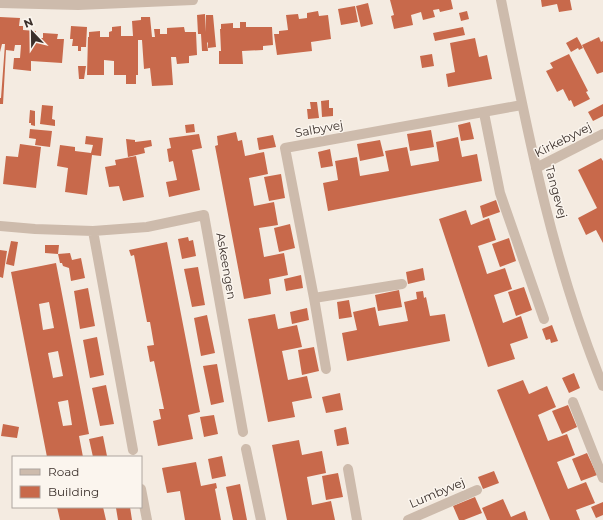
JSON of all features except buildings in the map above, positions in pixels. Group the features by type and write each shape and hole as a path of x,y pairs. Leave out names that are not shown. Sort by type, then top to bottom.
{"street":[{"path":"0,3 78,5 193,0"},
{"name":"Tangevej","path":"501,0 536,168 564,275 588,349 603,386"},
{"name":"Salbyvej","path":"326,369 285,148 522,105"},
{"path":"484,113 500,193 544,319"},
{"name":"Kirkebyvej","path":"536,168 603,134"},
{"name":"Askeengen","path":"0,226 35,230 93,231 146,227 204,215 243,432"},
{"path":"93,231 133,450"},
{"path":"314,298 402,284"},
{"path":"572,402 603,478"},
{"path":"246,449 261,520"},
{"path":"348,469 357,520"},
{"name":"Lumbyvej","path":"408,520 477,490"},
{"path":"142,494 147,520"}]}
